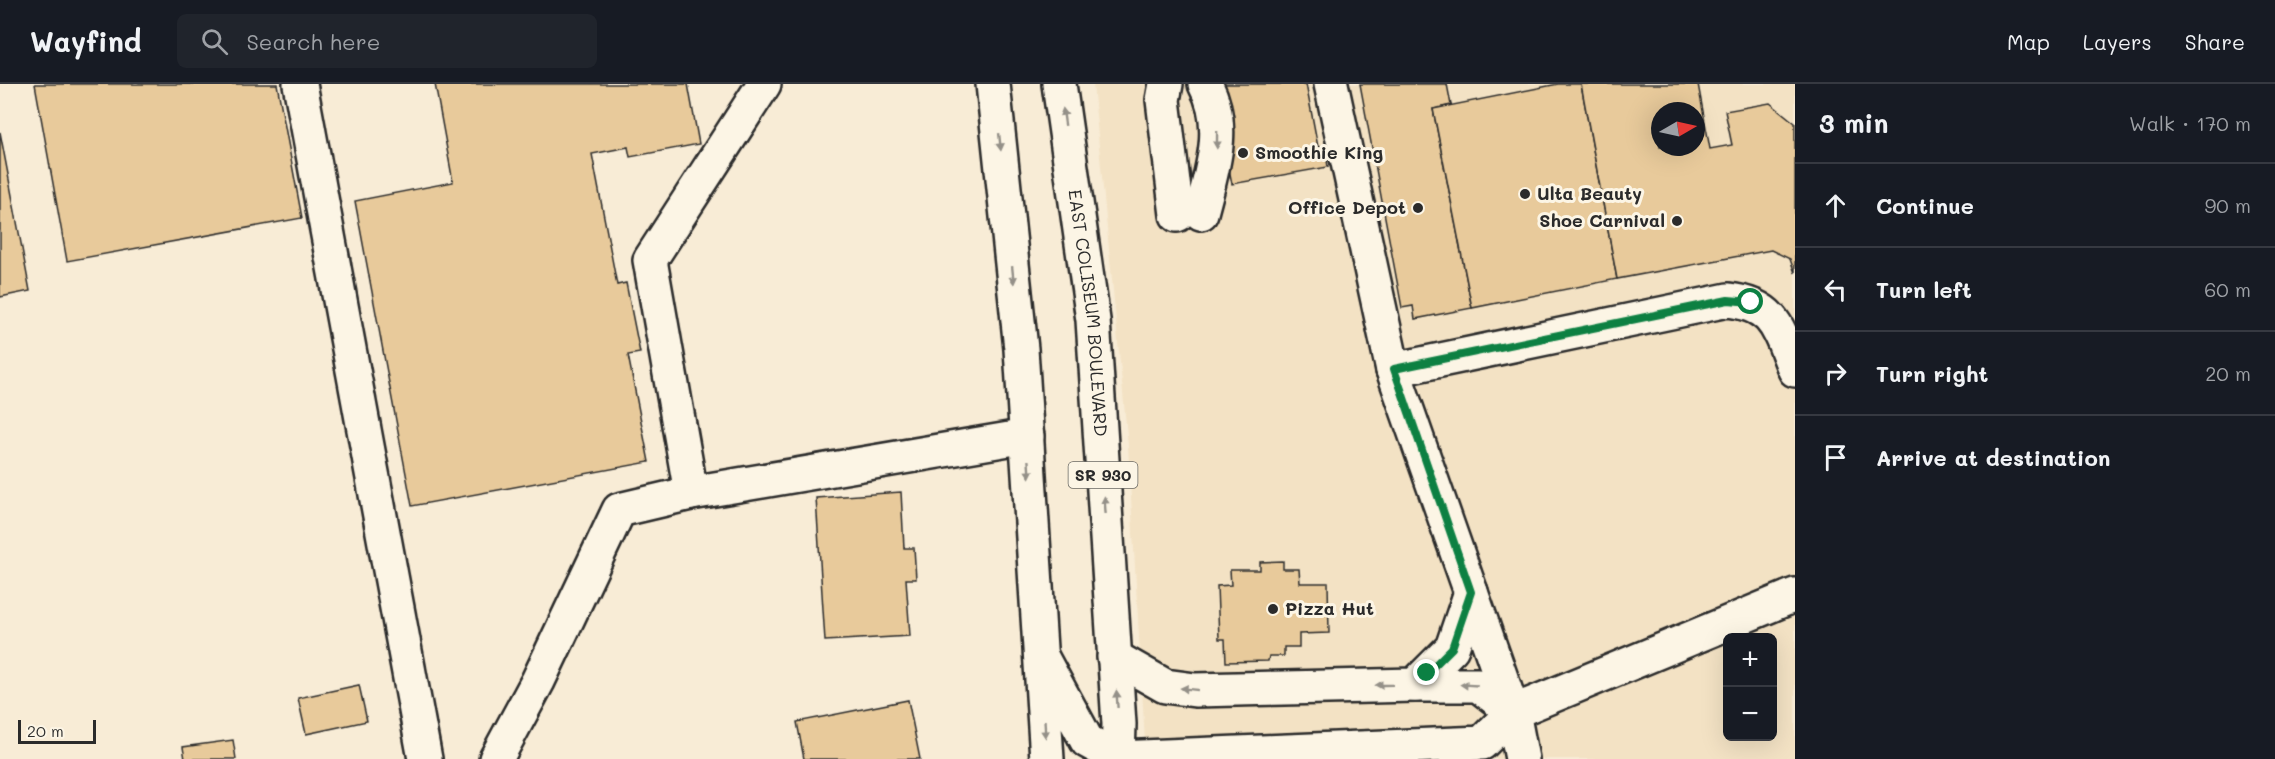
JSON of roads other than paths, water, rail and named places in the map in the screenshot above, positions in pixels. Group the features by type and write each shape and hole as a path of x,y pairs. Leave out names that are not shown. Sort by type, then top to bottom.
{"main road":[{"path":"300,84 425,759"},
{"path":"691,493 650,260 764,84"},
{"path":"993,84 1021,349 1047,759"},
{"name":"EAST COLISEUM BOULEVARD","path":"1059,84 1093,320 1118,758"},
{"path":"1166,84 1163,100 1189,214 1216,155 1218,137 1211,95 1205,84"},
{"path":"1331,84 1394,369 1513,712 1522,759"},
{"path":"1394,369 1728,300 1751,302 1776,323 1795,370"},
{"path":"496,759 538,681 619,510 691,493 1027,436"},
{"path":"1415,685 1452,648 1471,592"},
{"path":"1041,656 1087,741 1118,758 1482,743 1513,712 1795,595"},
{"path":"1114,657 1165,686 1195,690 1478,685 1513,712"}],"place":[{"name":"Smoothie King","path":"1243,153"},
{"name":"Ulta Beauty","path":"1525,194"},
{"name":"Office Depot","path":"1418,208"},
{"name":"Shoe Carnival","path":"1677,221"},
{"name":"Pizza Hut","path":"1273,609"}]}
